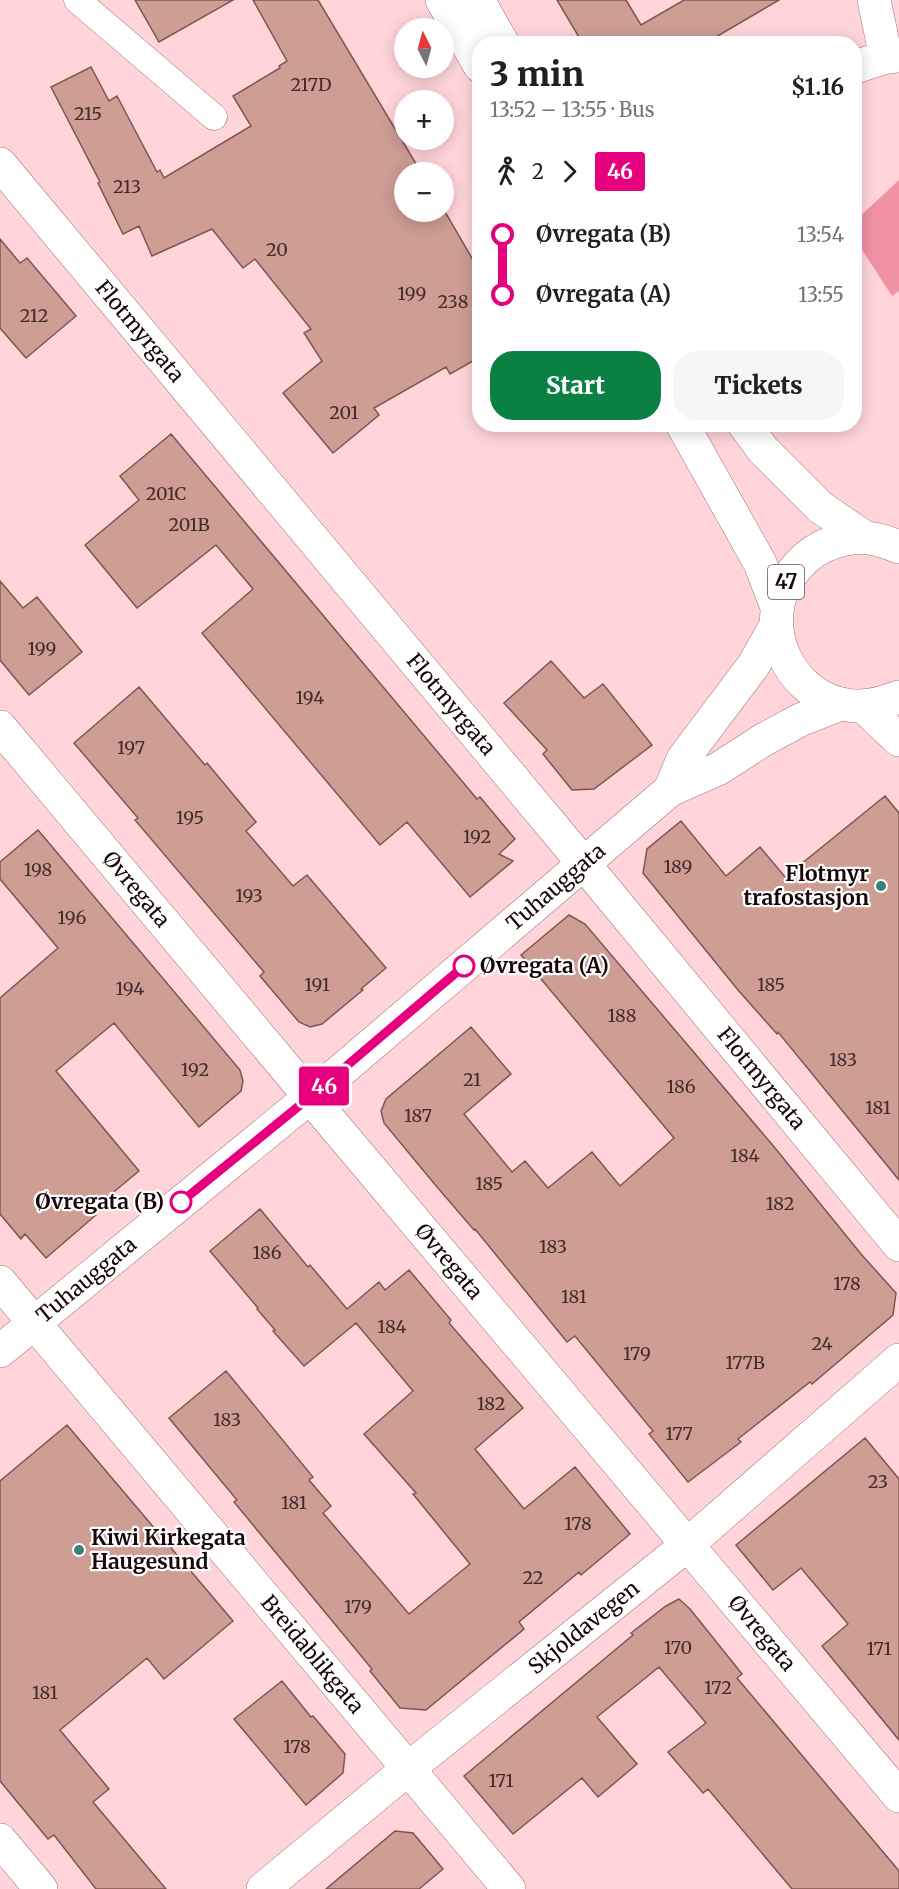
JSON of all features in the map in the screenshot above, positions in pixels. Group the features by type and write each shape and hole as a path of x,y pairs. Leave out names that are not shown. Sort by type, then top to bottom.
{"street":[{"path":"442,0 472,52"},
{"path":"478,0 498,36"},
{"path":"862,65 893,57 874,0"},
{"name":"Flotmyrgata","path":"0,164 899,1245"},
{"name":"47","path":"686,432 760,563 776,616 780,647 789,667 803,684 820,696 852,705 899,740"},
{"name":"47","path":"750,432 763,450 820,507 886,540"},
{"name":"47","path":"776,616 785,584 798,564 818,549 840,539 886,540"},
{"name":"Tuhauggata","path":"670,790 683,759 753,666 776,616"},
{"name":"Tuhauggata","path":"0,1351 310,1097 670,790 718,769 763,740 800,720 852,705 882,703 899,697"},
{"name":"Øvregata","path":"0,727 899,1796"},
{"name":"Breidablikgata","path":"0,1282 509,1889"},
{"name":"Skjoldavegen","path":"263,1889 409,1768 687,1545 899,1360"},
{"path":"0,1840 41,1889"}],"lane":[{"path":"77,0 214,117"}],"shaded area":[{"path":"899,180 899,291 892,296 862,250 862,214"}],"building":[{"path":"135,0 233,0 159,42"},
{"path":"253,0 318,0 394,127 394,150 408,150 415,162 394,162 394,222 451,222 472,258 472,362 450,374 446,367 374,408 379,415 333,453 283,393 322,361 304,333 311,329 255,259 243,268 212,229 152,256 139,226 123,234 98,183 100,182 51,87 91,67 109,101 117,96 157,172 160,170 164,178 251,126 233,96 280,68 279,66 287,61"},
{"path":"557,0 626,0 641,25 684,0 779,0 718,36 578,36"},
{"path":"0,239 20,263 27,258 76,316 26,358 0,328"},
{"path":"171,434 477,799 480,797 515,839 499,854 513,861 470,897 407,822 380,845 202,633 253,589 216,545 137,608 85,545 139,500 120,476"},
{"path":"0,581 23,608 37,597 82,652 29,695 0,660"},
{"path":"551,661 584,698 603,684 652,745 594,789 572,790 543,754 547,750 504,703"},
{"path":"139,687 256,822 246,831 293,886 307,875 386,968 322,1024 310,1027 299,1022 260,976 264,972 135,820 138,818 74,743"},
{"path":"885,796 899,813 899,1180 778,1032 777,1034 738,990 643,873 647,849 681,821 726,876 760,847 785,877"},
{"path":"38,830 240,1070 243,1081 241,1091 199,1127 114,1023 56,1071 139,1171 92,1210 96,1215 46,1258 25,1234 21,1239 0,1214 0,998 58,948 0,879 0,862"},
{"path":"569,915 585,924 896,1293 893,1315 812,1384 810,1382 738,1439 741,1442 688,1482 649,1434 653,1431 575,1336 567,1342 475,1229 384,1123 381,1111 386,1099 471,1027 511,1074 464,1114 512,1172 525,1161 548,1188 592,1152 620,1186 674,1138 521,955"},
{"path":"260,1209 308,1267 310,1265 347,1309 379,1282 385,1290 409,1270 451,1320 449,1323 523,1408 475,1449 524,1509 575,1467 630,1534 581,1575 579,1572 519,1622 524,1629 426,1710 400,1708 370,1671 372,1669 234,1502 237,1500 169,1418 226,1371 313,1477 309,1480 331,1506 323,1513 409,1614 470,1564 413,1494 416,1493 364,1434 413,1391 356,1323 304,1366 273,1331 275,1330 258,1308 210,1251"},
{"path":"67,1425 233,1621 164,1679 147,1658 60,1730 109,1789 93,1802 166,1889 96,1889 54,1835 48,1839 0,1781 0,1481"},
{"path":"865,1438 899,1479 899,1740 822,1646 848,1624 801,1568 773,1590 736,1545"},
{"path":"679,1599 690,1609 742,1674 737,1678 899,1871 899,1889 792,1889 708,1789 703,1793 668,1752 706,1723 659,1667 597,1717 637,1764 598,1797 582,1778 513,1834 464,1776 633,1635 631,1633 666,1606"},
{"path":"282,1681 345,1754 343,1773 306,1805 234,1719"},
{"path":"395,1831 413,1833 443,1869 419,1889 326,1889"}],"bus line":[{"name":"46","path":"181,1202 310,1097 464,966"}],"place":[{"name":"Flotmyr trafostasjon","path":"881,886"},
{"name":"Øvregata (A)","path":"464,966"},
{"name":"Øvregata (B)","path":"181,1202"},
{"name":"Kiwi Kirkegata Haugesund","path":"79,1550"}]}
